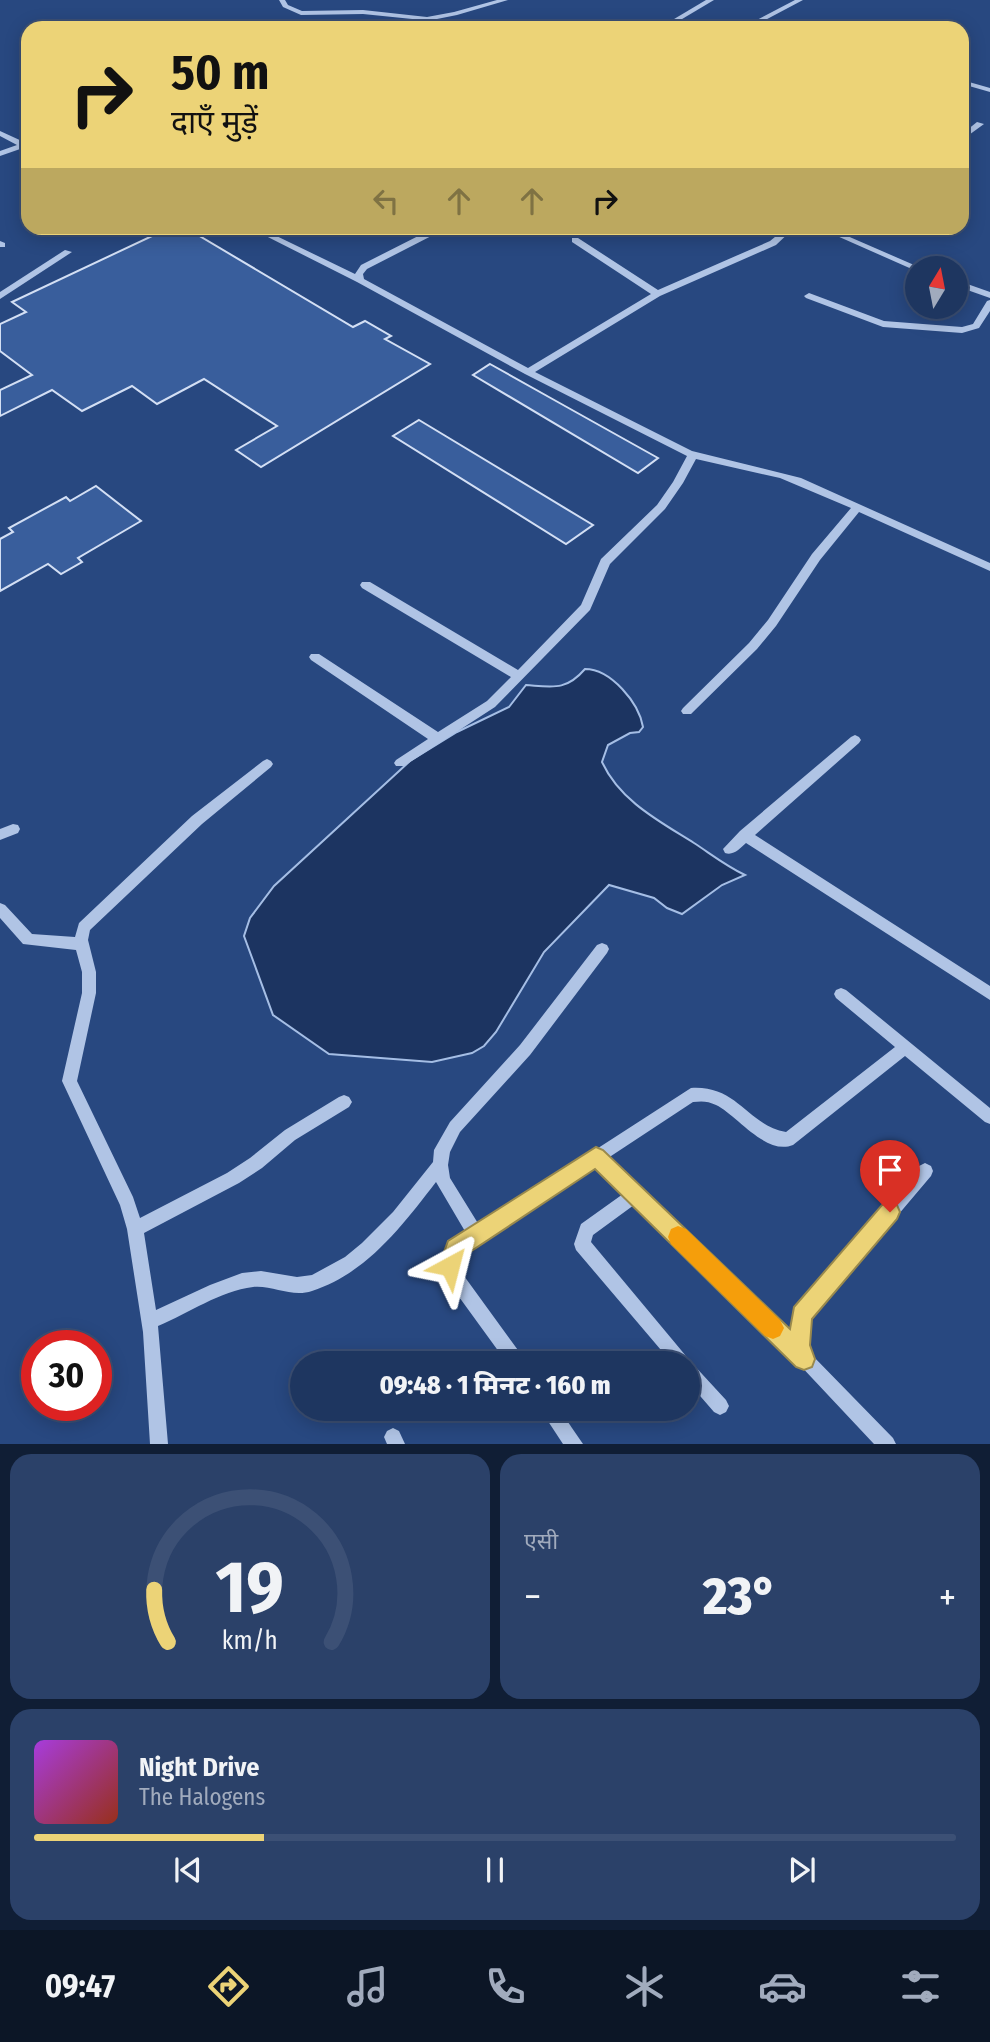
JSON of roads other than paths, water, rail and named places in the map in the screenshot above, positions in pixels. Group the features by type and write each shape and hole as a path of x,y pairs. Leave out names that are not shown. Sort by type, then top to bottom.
{"street":[{"path":"282,0 285,6 301,13 363,12 424,18 456,14 505,0"},
{"path":"674,21 711,0"},
{"path":"759,21 800,0"},
{"path":"424,18 430,21"},
{"path":"969,84 990,90"},
{"path":"969,133 980,124"},
{"path":"0,132 21,142"},
{"path":"0,154 21,147"},
{"path":"268,235 360,280 527,372 693,455 713,462 782,475 990,567"},
{"path":"360,280 359,274 364,267 426,235"},
{"path":"527,372 657,294 773,243 782,235"},
{"path":"839,235 905,263"},
{"path":"575,240 657,294"},
{"path":"0,296 68,253"},
{"path":"968,287 990,295"},
{"path":"809,296 875,323 962,330 976,326 990,303"},
{"path":"400,763 491,704 586,607 605,562 669,497 693,455"},
{"path":"687,711 772,623 816,558 857,508"},
{"path":"366,585 519,676"},
{"path":"314,656 438,739"},
{"path":"730,849 855,740"},
{"path":"159,1444 150,1321 135,1230 127,1203 69,1082 89,993 89,972 81,933 84,926 197,820 267,764"},
{"path":"745,835 990,994"},
{"path":"0,909 28,940 82,944"},
{"path":"476,1235 443,1180 440,1165 442,1150 455,1127 525,1050 602,949"},
{"path":"841,994 990,1117"},
{"path":"508,1351 452,1273 450,1266 456,1249 691,1095 699,1093 718,1097 772,1136 782,1140 794,1138 906,1047"},
{"path":"135,1230 233,1178 290,1135 344,1102"},
{"path":"596,1157 804,1359 887,1444"},
{"path":"150,1321 243,1281 269,1279 295,1286 311,1284 342,1269 365,1252 390,1227 440,1165"},
{"path":"804,1359 799,1345 802,1315 925,1171"},
{"path":"635,1195 587,1230 582,1244 673,1351"},
{"path":"700,1383 720,1406"},
{"path":"558,1421 574,1444"}],"water":[{"path":"585,669 604,675 622,689 636,708 643,727 639,732 630,733 608,745 602,762 619,788 654,818 745,875 722,885 682,914 667,908 654,898 609,885 544,952 496,1032 484,1046 472,1053 432,1062 329,1054 273,1015 244,936 250,918 274,886 410,761 457,732 509,707 526,685 558,686 572,681"}]}
